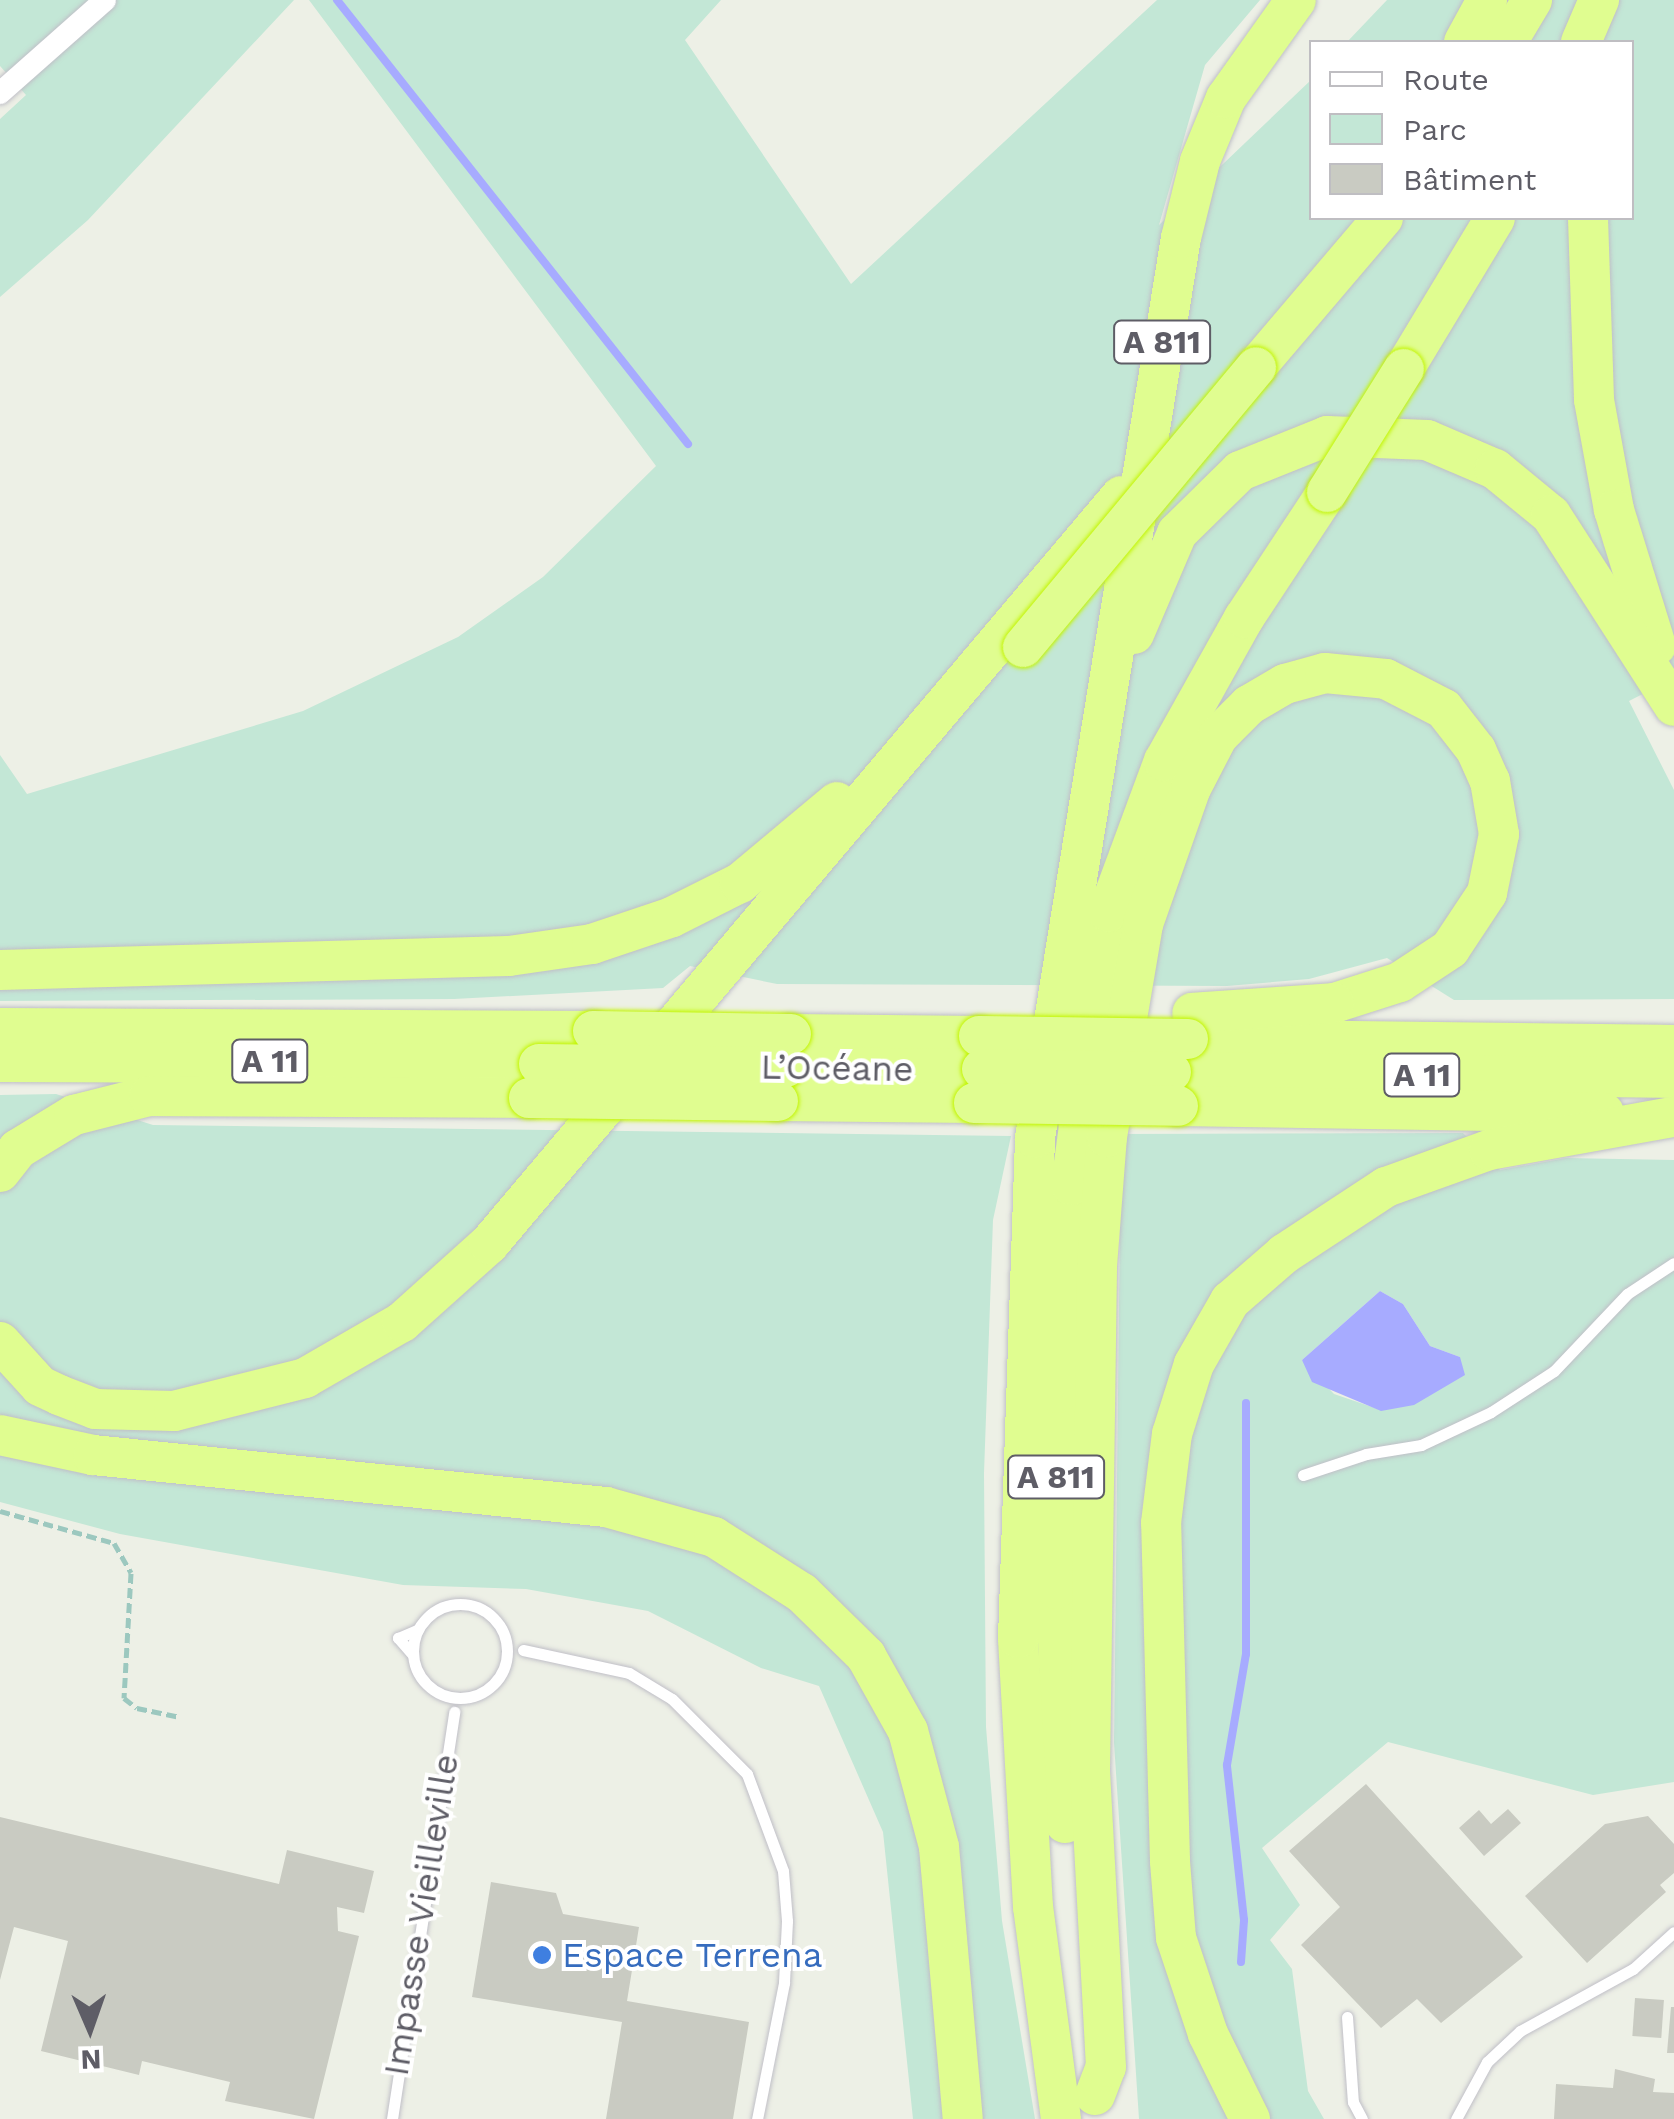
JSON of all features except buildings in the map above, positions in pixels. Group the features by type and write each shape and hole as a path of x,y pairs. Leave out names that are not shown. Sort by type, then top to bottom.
{"highway":[{"name":"A 811","path":"1061,2119 1025,1789 1018,1619 1022,1396 1035,1138 1170,291 1200,162 1226,98 1296,0"},
{"path":"1465,40 1487,0"},
{"path":"1509,40 1532,0"},
{"path":"1582,40 1598,0"},
{"path":"1612,40 1622,0"},
{"path":"0,1420 104,1436 210,1430 311,1399 436,1324 540,1222 1246,361 1349,220"},
{"path":"1246,361 1381,220"},
{"name":"A 811","path":"1097,2107 1063,1793 1056,1474 1071,1185 1095,980 1122,862 1164,761 1244,618 1327,492 1495,220"},
{"path":"1588,220 1597,416 1614,510 1668,692"},
{"path":"1104,711 1120,689 1151,583 1178,533 1240,471 1327,436 1427,440 1495,470 1527,492 1578,549 1640,657 1668,692"},
{"path":"0,1342 40,1386 95,1408 124,1412 233,1401 352,1354 402,1322 489,1244 904,755 1019,634"},
{"path":"1097,2107 1106,2067 1090,1770 1097,1266 1106,1137 1140,938 1191,788 1218,736 1249,704 1285,684 1325,673 1386,679 1444,709 1483,765 1498,834 1487,893 1450,949 1400,982 1182,1057"},
{"path":"0,970 510,956 592,944 672,918 740,883 885,757 904,755"},
{"name":"L’Océane","path":"0,1028 593,1032 785,1067"},
{"name":"L’Océane","path":"978,1070 1108,1038 1182,1057 1673,1104"},
{"name":"L’Océane","path":"0,1062 534,1081 785,1067 978,1070 1182,1057 1674,1044"},
{"path":"0,1172 18,1149 74,1114 150,1096 534,1081"},
{"path":"1250,2119 1208,2034 1176,1938 1170,1861 1161,1524 1172,1434 1194,1364 1230,1301 1284,1254 1386,1187 1489,1150 1673,1104"},
{"path":"0,1435 93,1455 606,1507 714,1537 802,1594 866,1656 908,1731 939,1847 964,2119"}],"street":[{"path":"0,94 105,0"}],"lane":[{"path":"1303,1476 1366,1454 1421,1445 1492,1412 1554,1371 1626,1294 1674,1263"},
{"path":"523,1650 506,1661 493,1684 470,1696 454,1712 442,1694 422,1678 413,1655 418,1630 439,1608 454,1604 484,1610 523,1650 629,1673 672,1699 746,1774 783,1870 787,1921 784,1982 756,2119"},
{"path":"504,1634 506,1661"},
{"path":"442,1694 470,1696"},
{"name":"Impasse Vieilleville","path":"392,2119 454,1712"},
{"path":"1456,2119 1488,2062 1520,2031 1633,1969 1674,1932"},
{"path":"1347,2016 1353,2102 1362,2119"}],"path":[{"path":"0,1511 114,1543 131,1574 124,1698 137,1708 180,1717"}],"green space":[{"path":"0,0 294,0 88,220 0,297 0,119 26,95 0,66"},
{"path":"309,0 721,0 685,40 851,284 1157,0 1260,0 1205,65 1159,225 1309,82 1309,220 1634,220 1634,40 1349,40 1387,0 1674,0 1674,678 1629,701 1674,790 1674,999 1454,1000 1387,958 1309,979 1227,986 777,984 690,966 663,988 454,999 0,1001 0,755 27,794 303,711 458,637 543,577 656,466"},
{"path":"56,1094 153,1125 1011,1136 993,1220 984,1473 986,1727 1002,1921 1035,2119 913,2119 883,1832 819,1686 761,1668 648,1611 526,1589 403,1585 120,1534 0,1502 0,1095"},
{"path":"1463,1133 1500,1170 1566,1158 1674,1160 1674,1782 1593,1795 1388,1742 1262,1848 1300,1905 1270,1940 1292,1969 1308,2091 1324,2119 1139,2119 1114,1743 1121,1134","holes":["1380,1291 1403,1304 1430,1346 1460,1357 1381,1410 1334,1394 1302,1360"]}],"water":[{"path":"1380,1291 1403,1304 1430,1346 1460,1357 1465,1375 1414,1405 1381,1411 1312,1382 1302,1360"}],"waterway":[{"path":"337,0 688,444"},
{"path":"1241,1962 1244,1920 1227,1765 1246,1654 1246,1403"}],"place":[{"name":"Espace Terrena","path":"542,1955"}]}
